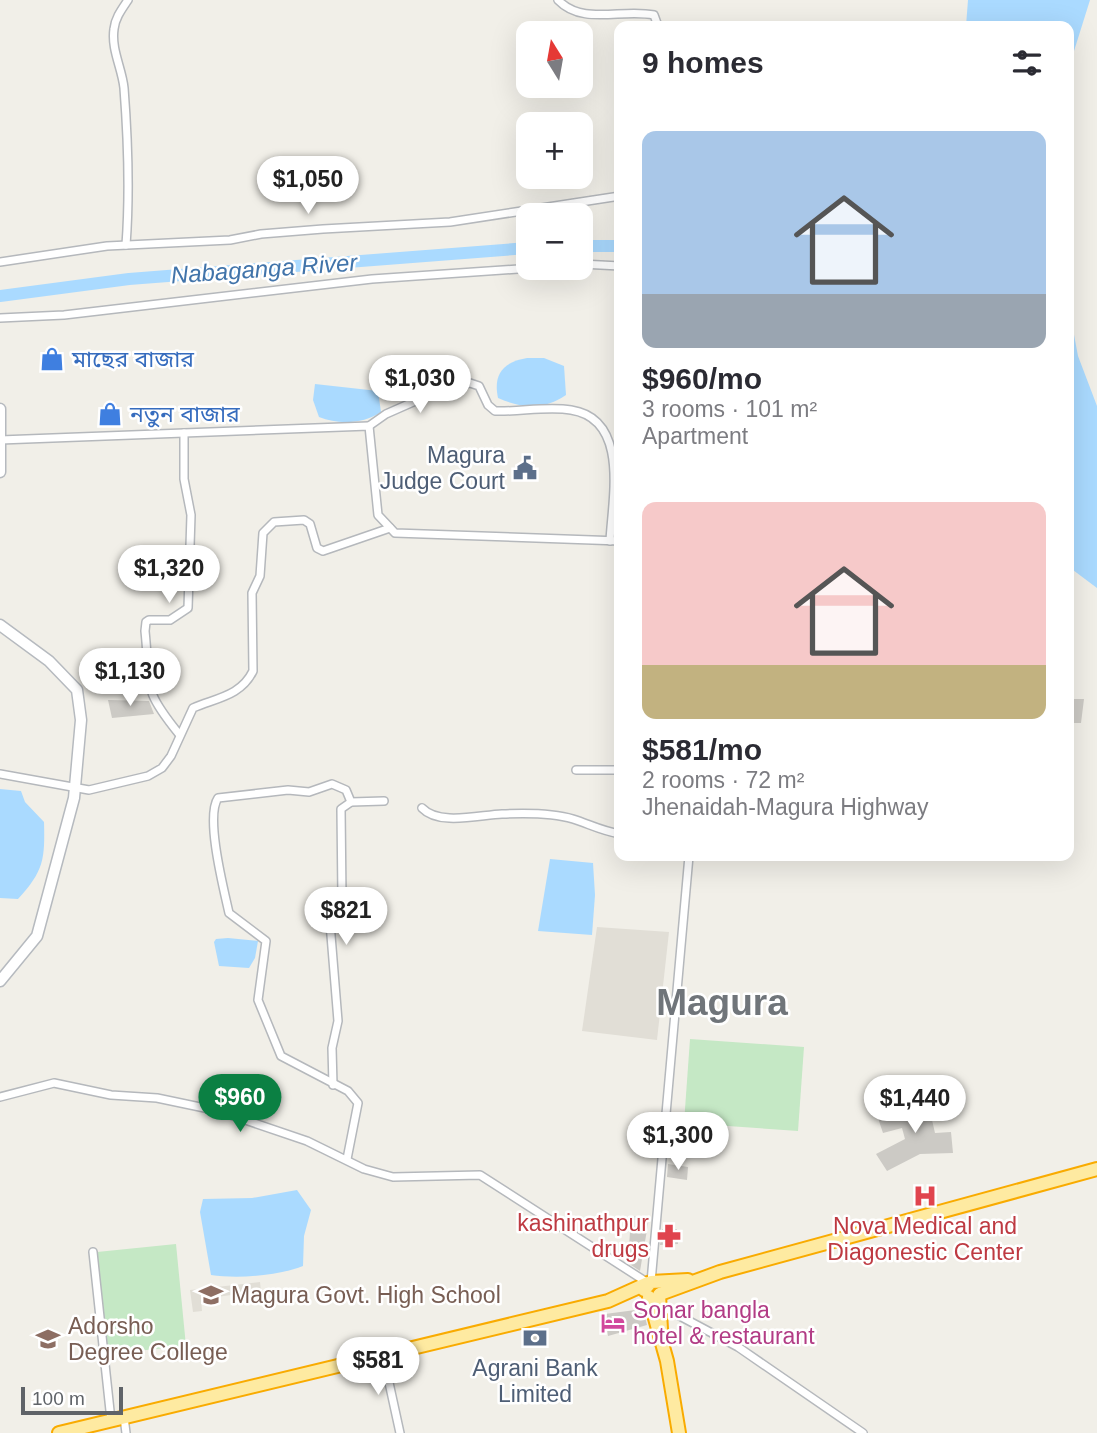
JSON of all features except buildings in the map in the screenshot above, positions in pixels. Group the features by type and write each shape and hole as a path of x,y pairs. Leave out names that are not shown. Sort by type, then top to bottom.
{"highway":[{"path":"59,1433 654,1292 1097,1169"},
{"path":"654,1292 679,1433"}],"main road":[{"path":"0,410 0,472"},
{"path":"0,625 49,662 76,690 81,720 75,788 37,936 0,981"}],"street":[{"path":"126,245 128,145 124,84 113,31 116,19 128,0"},
{"path":"558,0 566,8 578,13 654,15 656,21"},
{"path":"0,262 126,245 230,240 323,229 450,222 614,197"},
{"path":"593,265 614,266"},
{"path":"0,318 64,316 372,279 516,269"},
{"path":"1,440 369,426 386,414 461,382 479,386 488,405 495,411 573,410 588,416 600,426 612,449 611,541 395,534 378,514 369,426"},
{"path":"179,734 158,709 148,688 145,631 146,622 149,620 178,617 188,608 191,596 187,564 191,515 184,479 184,433"},
{"path":"0,774 89,790 148,776 162,768 193,708 232,694 247,683 253,671 252,593 260,576 263,533 274,522 304,520 310,524 317,548 323,551 390,528"},
{"path":"576,770 614,770"},
{"path":"347,1160 358,1103 354,1095 281,1056 274,1044 258,1000 266,941 229,913 215,843 214,808 218,798 288,790 309,792 332,784 346,790 351,802"},
{"path":"333,1085 332,1048 338,1021 330,923 342,898 341,809 351,802 384,801"},
{"path":"422,808 428,814 440,818 506,813 572,819 593,829 614,834"},
{"path":"654,1292 689,861"},
{"path":"0,1097 54,1083 111,1095 157,1098 219,1111 307,1141 364,1169 393,1177 480,1175 863,1433"},
{"path":"93,1252 117,1419 126,1433"},
{"path":"383,1355 400,1433"}],"shaded area":[{"path":"597,927 669,932 657,1040 582,1031"},
{"name":"Magura Govt. High School","path":"260,1282 261,1291 201,1299 202,1311 193,1312 190,1290"}],"green space":[{"path":"690,1039 804,1047 798,1131 684,1123"},
{"path":"176,1244 186,1346 107,1354 97,1252"}],"water":[{"path":"968,0 1090,0 1074,51 1074,21 966,21"},
{"path":"1074,335 1078,356 1097,406 1097,588 1074,571"},
{"path":"527,358 544,358 564,366 566,395 550,403 533,406 498,398 497,382 502,370"},
{"path":"315,384 378,391 381,412 367,419 351,422 319,417 313,400"},
{"path":"0,789 21,791 25,802 44,822 41,864 33,880 18,899 0,898"},
{"path":"550,859 593,863 595,895 592,935 538,931"},
{"path":"216,939 258,941 255,958 249,968 219,966 214,942"},
{"path":"297,1190 311,1210 304,1236 303,1266 257,1276 211,1275 200,1212 203,1199 252,1198"}],"waterway":[{"name":"Nabaganga River","path":"593,246 614,246"},
{"name":"Nabaganga River","path":"0,296 129,279 516,249"}],"place":[{"name":"মাছের বাজার","path":"52,359"},
{"name":"নতুন বাজার","path":"110,414"},
{"name":"Magura Judge Court","path":"525,468"},
{"name":"Nova Medical and Diagonestic Center","path":"925,1196"},
{"name":"kashinathpur drugs","path":"669,1236"},
{"name":"Magura Govt. High School","path":"211,1295"},
{"name":"Sonar bangla hotel & restaurant","path":"613,1323"},
{"name":"Agrani Bank Limited","path":"535,1338"},
{"name":"Adorsho Degree College","path":"48,1339"}],"district":[{"name":"Magura","path":"722,1002"}]}
